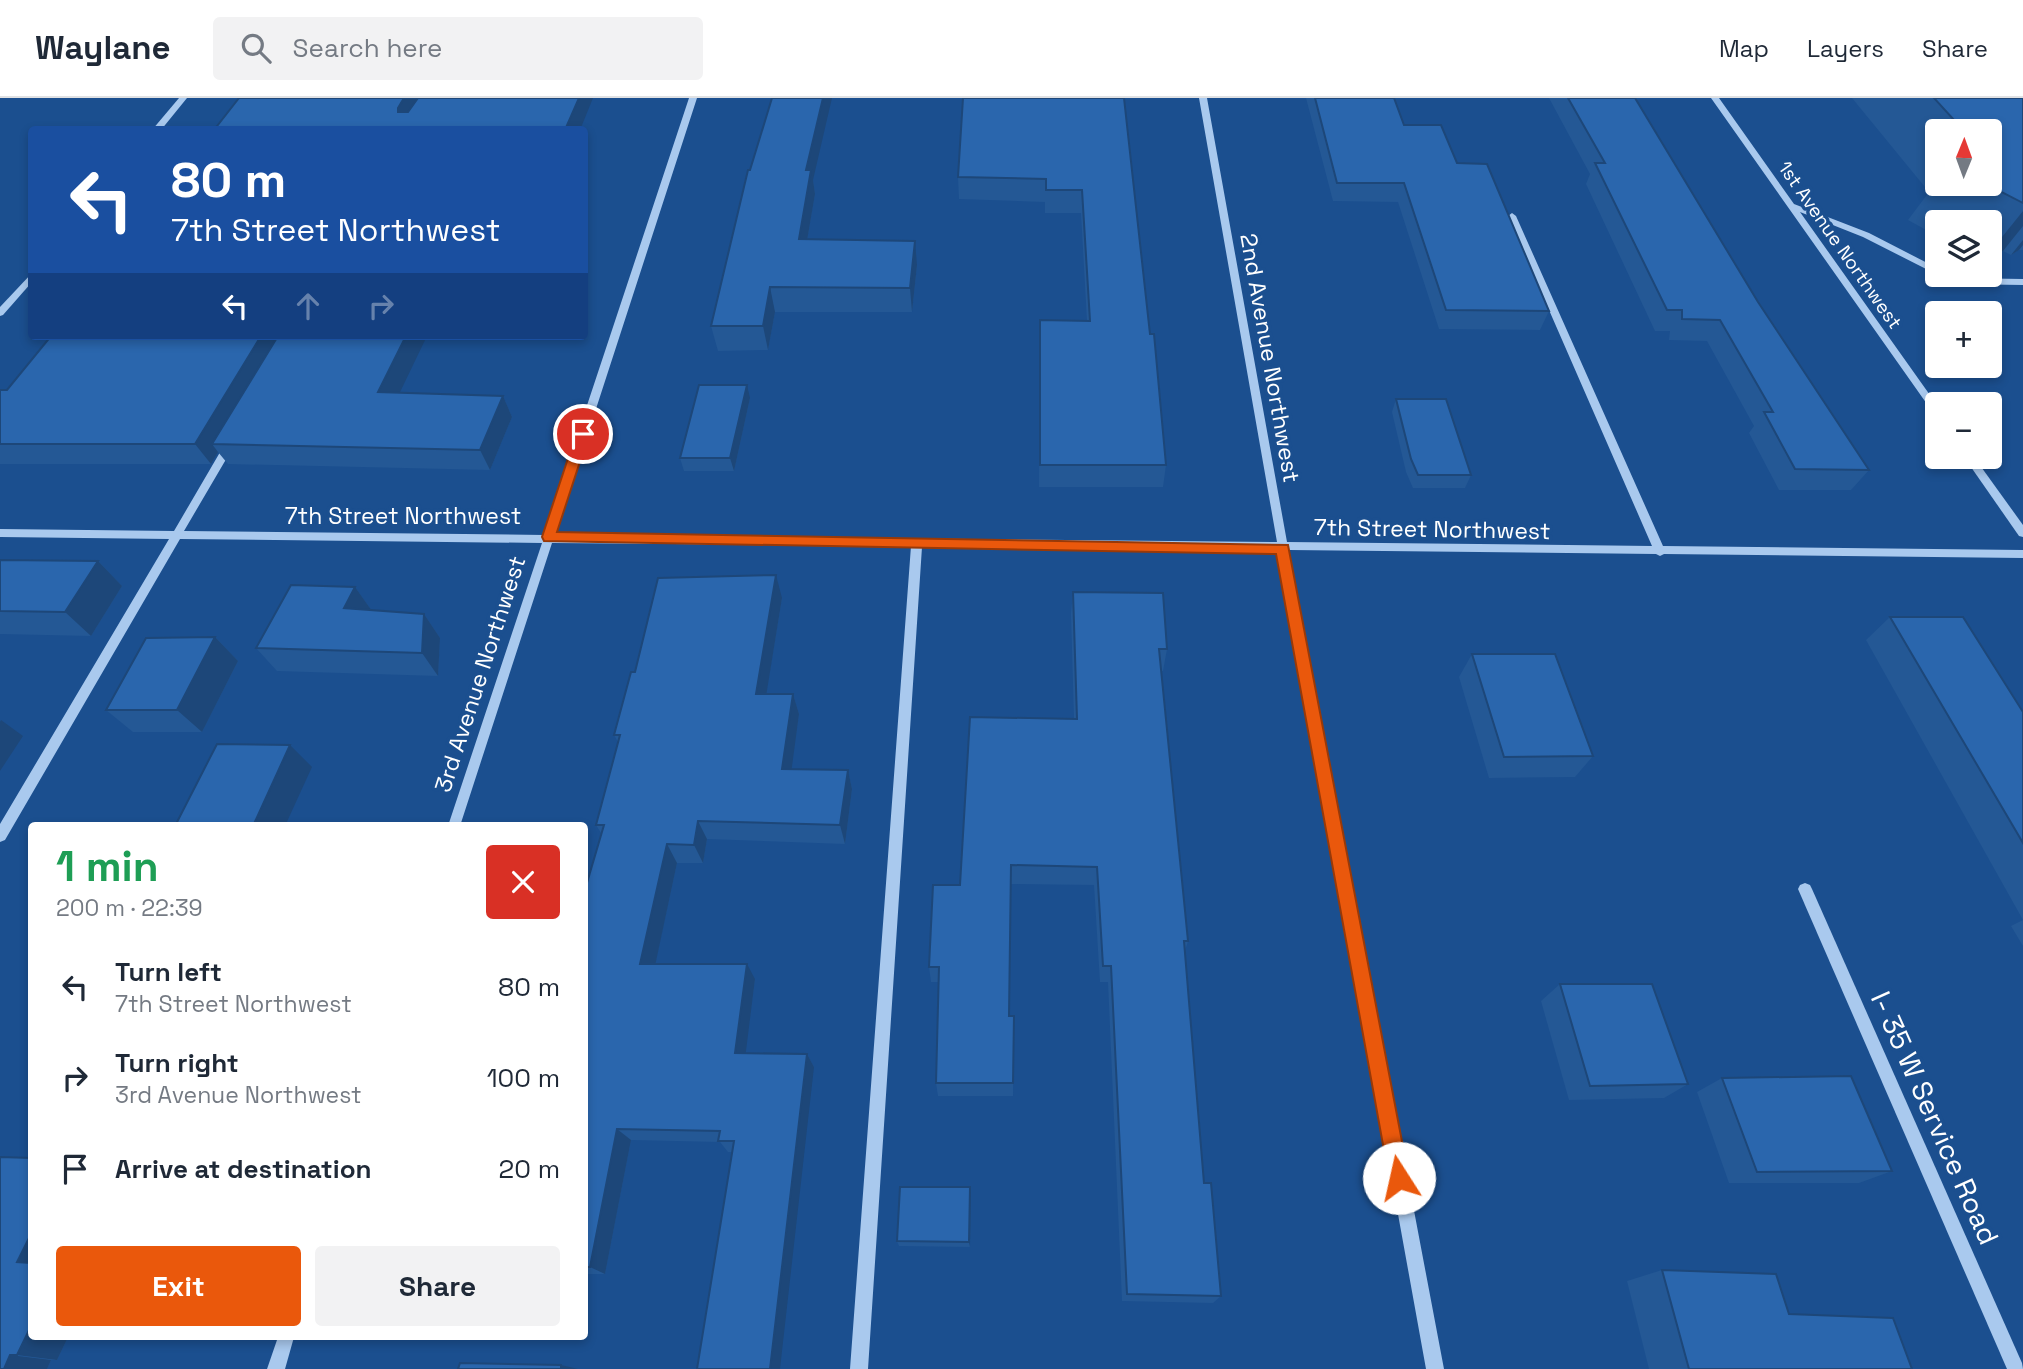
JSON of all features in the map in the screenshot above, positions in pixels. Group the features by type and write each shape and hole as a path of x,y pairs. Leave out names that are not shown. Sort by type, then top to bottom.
{"street":[{"path":"159,126 183,98"},
{"name":"3rd Avenue Northwest","path":"455,822 693,98"},
{"name":"2nd Avenue Northwest","path":"1203,98 1283,548 1435,1369"},
{"name":"1st Avenue Northwest","path":"1715,98 1925,395"},
{"path":"1791,206 1866,235 1925,265"},
{"path":"1512,216 1660,552"},
{"path":"0,313 28,281"},
{"path":"2002,282 2023,282"},
{"path":"0,836 239,430"},
{"path":"1978,469 2023,533"},
{"name":"7th Street Northwest","path":"0,533 2023,554"},
{"path":"859,1369 917,541"},
{"name":"I- 35 W Service Road","path":"1805,889 2016,1369"},
{"path":"276,1369 285,1340"}],"building":[{"path":"239,98 404,98 398,112 408,112 418,98 579,98 567,126 217,126"},
{"path":"772,98 823,98 806,170 811,170 799,239 915,241 910,288 770,287 763,326 711,326 748,170"},
{"path":"963,98 1124,98 1150,334 1154,334 1166,465 1040,465 1040,320 1090,321 1082,190 1046,190 1046,179 958,177"},
{"path":"1315,98 1394,98 1404,125 1441,125 1457,163 1487,164 1549,311 1446,310 1404,183 1337,183"},
{"path":"1568,98 1635,98 1758,302 1869,470 1795,469 1764,412 1773,412 1720,320 1682,319 1682,310 1667,310 1595,163 1605,163"},
{"path":"1934,98 2023,98 2023,203 2002,192 2002,119 1953,119"},
{"path":"48,340 259,340 195,444 0,444 0,390 7,390"},
{"path":"276,340 404,340 378,392 503,396 480,450 212,444"},
{"path":"699,385 747,385 730,458 680,458"},
{"path":"1396,399 1446,399 1471,475 1418,475 1411,459"},
{"path":"0,560 98,561 65,612 0,611"},
{"path":"776,575 756,694 793,694 782,769 848,770 840,825 698,821 694,845 667,844 640,964 747,964 735,1053 807,1054 770,1369 697,1369 734,1141 718,1141 720,1131 617,1129 588,1267 588,879 604,825 596,825 620,735 614,735 631,672 635,672 658,578"},
{"path":"291,585 355,587 344,608 424,614 422,653 256,648"},
{"path":"1073,592 1163,593 1167,649 1159,649 1188,941 1184,941 1204,1183 1211,1183 1221,1296 1127,1294 1111,966 1103,966 1097,867 1011,865 1009,1016 1014,1016 1013,1083 936,1083 939,967 929,967 933,885 960,885 970,717 1077,719"},
{"path":"1890,617 1963,617 2023,712 2023,843"},
{"path":"215,637 177,710 106,710 146,638"},
{"path":"1472,654 1555,654 1593,756 1504,757"},
{"path":"217,744 290,745 255,822 177,822"},
{"path":"1560,984 1652,984 1688,1084 1590,1086"},
{"path":"1851,1076 1892,1171 1757,1172 1722,1078"},
{"path":"0,1157 28,1158 28,1240 17,1262 28,1263 28,1332 17,1355 10,1355 4,1369 0,1369"},
{"path":"900,1187 970,1187 969,1242 897,1241"},
{"path":"1662,1270 1776,1274 1789,1314 1893,1318 1912,1369 1689,1369"},
{"path":"460,1363 561,1365 561,1369 458,1369"}],"route":[{"path":"583,434 549,537 1283,548 1399,1178"}]}
